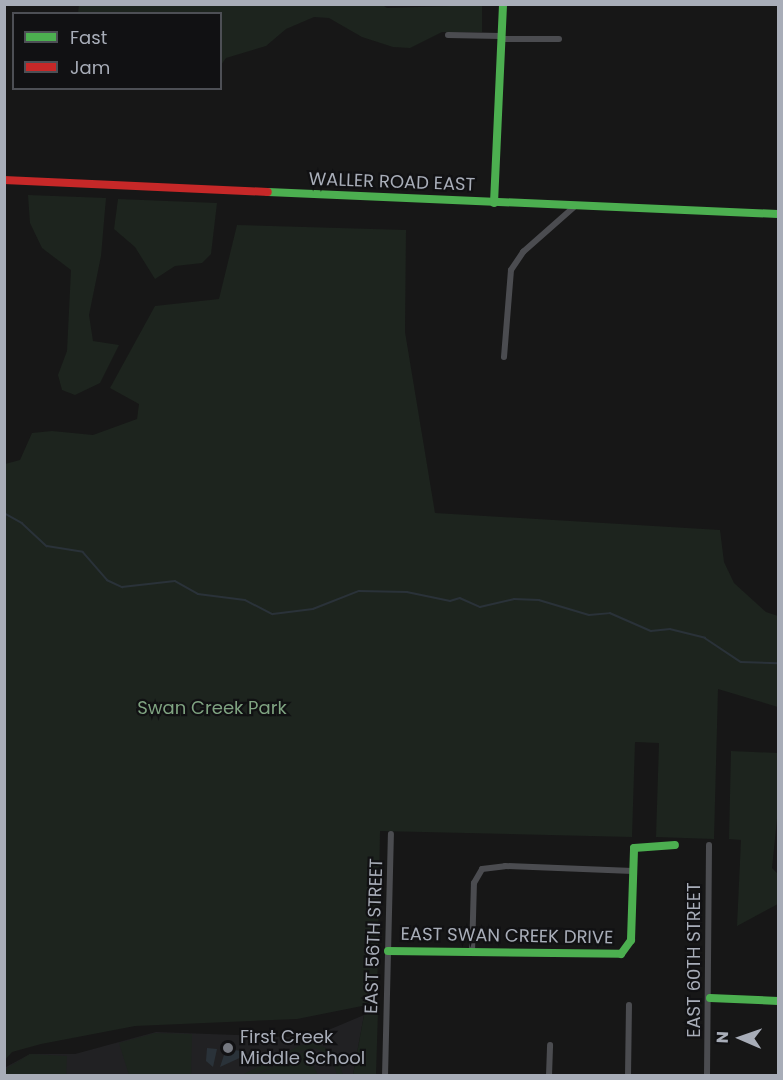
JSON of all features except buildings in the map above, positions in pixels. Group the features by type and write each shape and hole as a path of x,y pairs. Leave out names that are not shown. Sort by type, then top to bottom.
{"street":[{"path":"494,203 502,4"},
{"path":"448,36 559,39"},
{"name":"WALLER ROAD EAST","path":"4,180 574,207 778,214"},
{"path":"504,357 511,270 523,252 574,207"},
{"name":"EAST 56TH STREET","path":"385,1076 392,834"},
{"path":"472,953 474,883 482,869 505,866 633,871 634,849 638,846 675,845"},
{"name":"EAST 60TH STREET","path":"707,1076 710,999 709,845"},
{"name":"EAST SWAN CREEK DRIVE","path":"388,951 614,956 625,952 631,940 633,871"},
{"path":"710,999 778,1001"},
{"path":"628,1076 629,1005"},
{"path":"549,1076 550,1045"}],"shaded area":[{"name":"First Creek Middle School","path":"364,1015 353,1075 5,1076 6,1067 30,1054 75,1054 156,1032 287,1037 326,1031"},
{"path":"207,1048 217,1049 213,1067 206,1061"},
{"path":"226,1049 242,1051 246,1055 220,1067"}],"green space":[{"path":"79,4 381,4 387,8 482,5 482,32 442,32 410,48 393,47 362,37 329,18 314,17 286,29 266,46 226,58 222,64 222,12 78,12"},
{"path":"28,195 106,198 101,256 89,315 93,341 119,345 100,383 75,395 62,390 58,375 67,351 71,270 42,248 30,223"},
{"path":"118,199 217,203 211,254 202,263 175,266 155,279 135,247 114,229"},
{"name":"Swan Creek Park","path":"237,225 406,230 405,332 435,513 720,530 724,562 734,583 766,612 778,616 778,707 718,689 714,839 656,837 659,743 635,742 632,837 380,831 377,1003 297,1019 135,1026 41,1044 12,1052 5,1060 5,464 20,460 32,433 52,431 93,435 137,419 139,404 110,388 155,306 219,299"},
{"path":"731,751 778,753 778,809 772,868 778,874 778,904 737,926 741,840 729,839"},
{"path":"378,1010 376,1075 353,1075 364,1015"},
{"path":"155,1033 192,1034 191,1075 129,1075 119,1043"},
{"path":"313,1042 336,1053 343,1075 337,1075 331,1056 315,1048 301,1051 255,1075 242,1075 299,1046"},
{"path":"305,1051 318,1075 257,1075"},
{"path":"30,1054 67,1056 66,1075 5,1075 7,1068"}],"waterway":[{"path":"4,513 22,523 47,546 83,552 107,580 122,587 175,581 198,594 245,600 273,614 313,609 359,591 407,592 450,601 460,598 480,607 514,599 539,600 589,615 610,613 651,631 670,629 705,638 741,662 778,663"}],"traffic: fast":[{"path":"494,203 503,4"},
{"path":"268,192 778,214"},
{"path":"388,951 621,954 631,940 634,848 675,845"},
{"path":"710,998 778,1001"}],"traffic: jam":[{"path":"4,180 268,192"}],"place":[{"name":"First Creek Middle School","path":"228,1048"}]}
